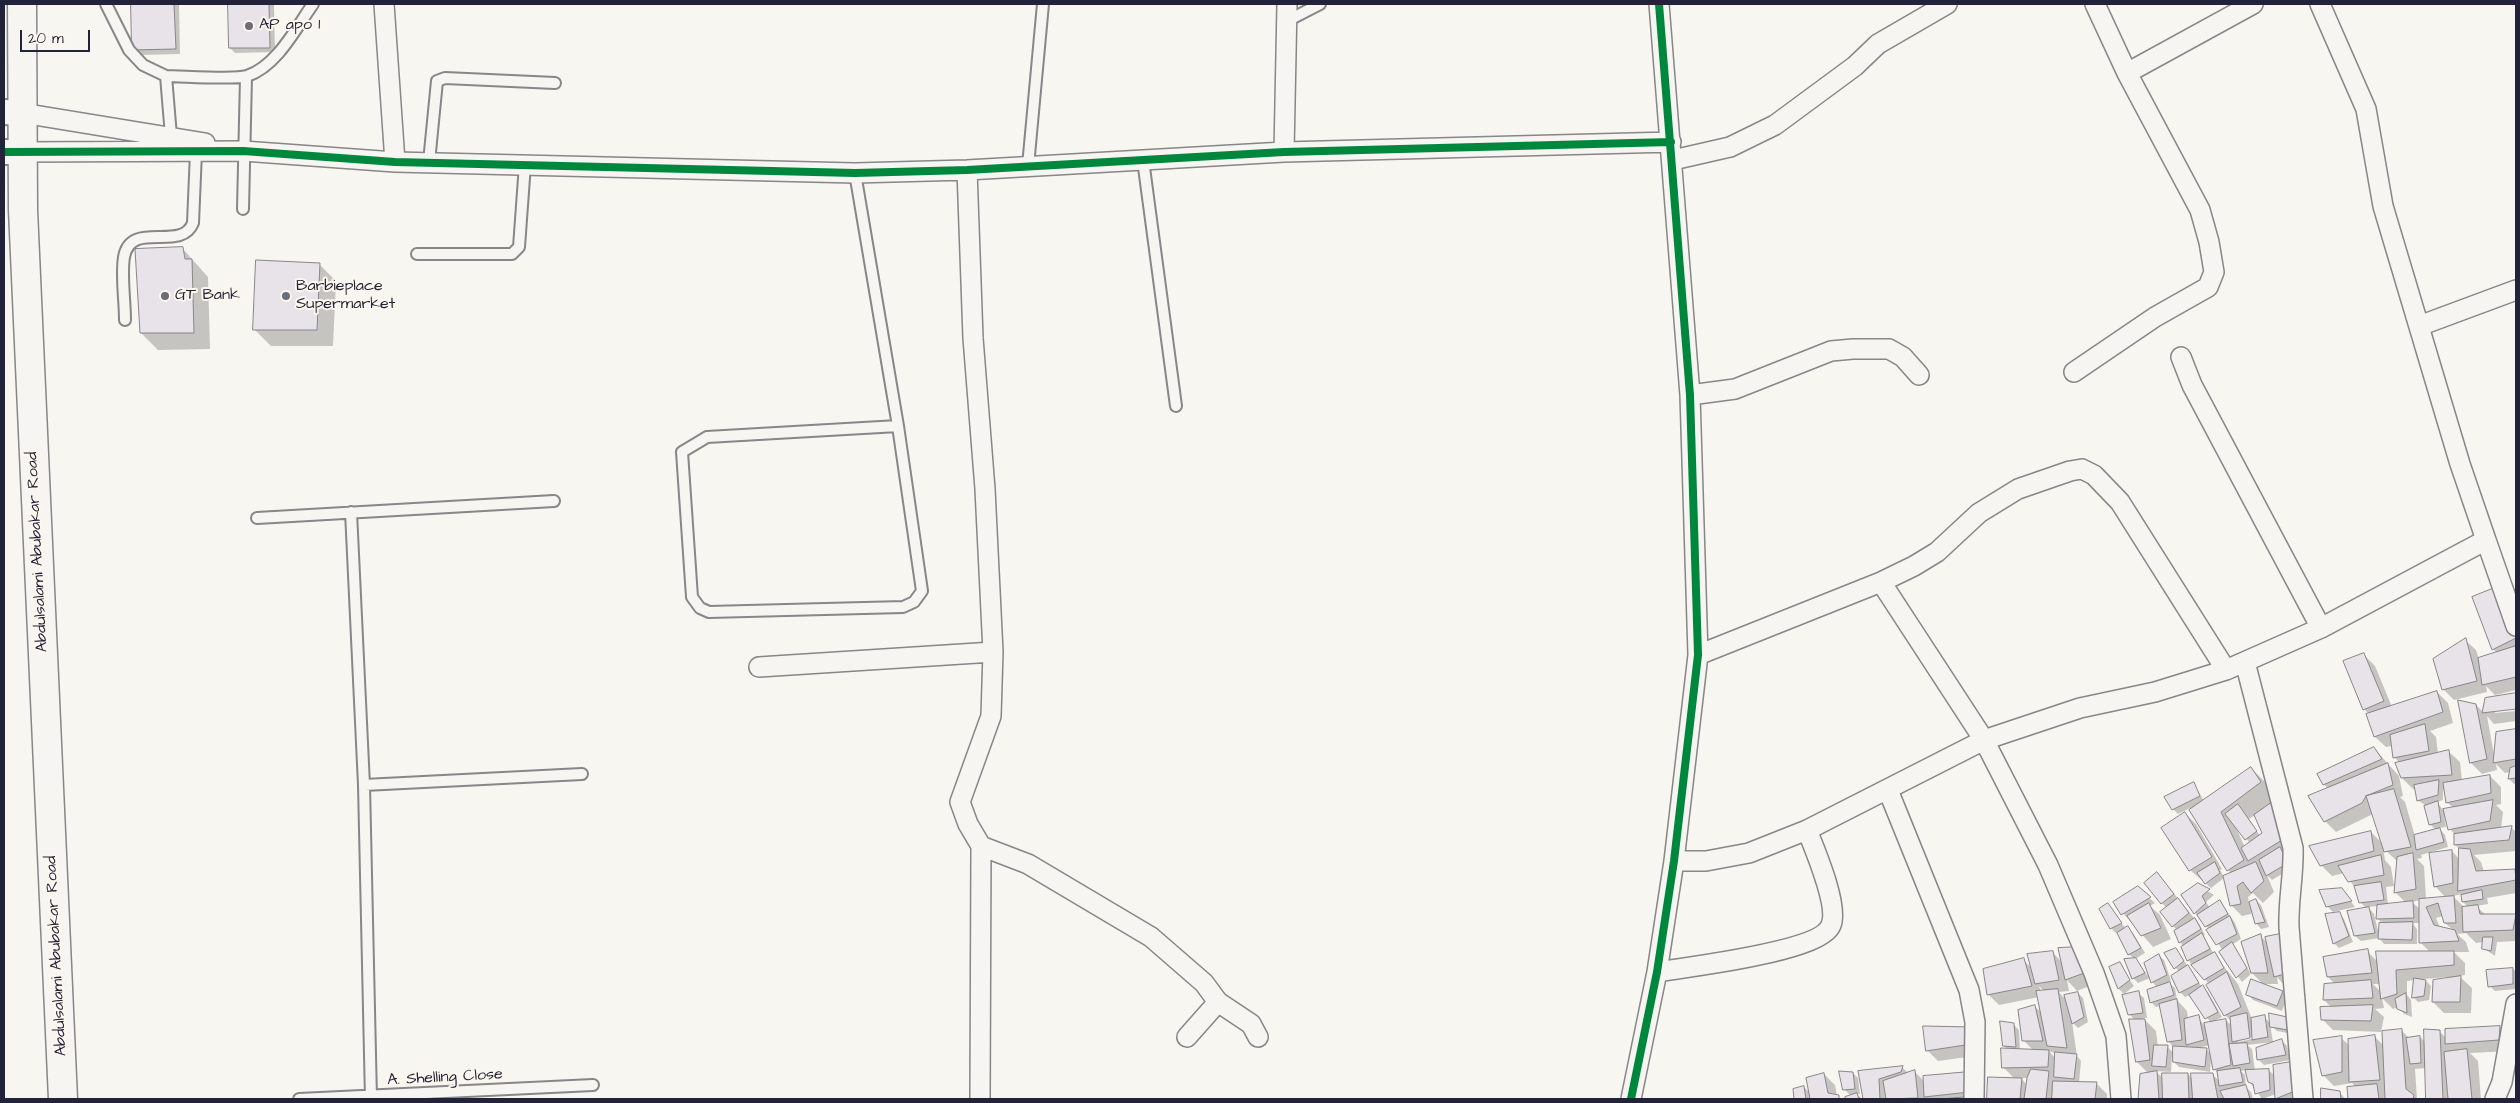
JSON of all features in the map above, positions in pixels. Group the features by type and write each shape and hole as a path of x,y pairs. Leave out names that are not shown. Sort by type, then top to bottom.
{"main road":[{"name":"Abdulsalami Abubakar Road","path":"22,4 13,112 13,152 63,1099"}],"street":[{"path":"384,4 395,162"},
{"path":"1631,1099 1656,972 1674,861 1698,655 1690,395 1659,4"},
{"path":"13,152 243,151 395,162 855,173 967,170 1284,152 1672,151 1730,147 1775,125 1855,66 1878,44 1947,4"},
{"path":"2074,372 2155,316 2208,287 2214,272 2200,210 2127,74 2095,4"},
{"path":"2127,74 2253,4"},
{"path":"2320,4 2366,109 2383,206 2460,464 2516,626"},
{"path":"1284,152 1287,12"},
{"path":"13,112 171,136 243,151"},
{"path":"967,170 973,338 986,508 993,652 991,716 960,802 968,824 981,846 980,1099"},
{"path":"2419,326 2516,290"},
{"path":"1690,395 1736,389 1831,351 1853,349 1889,349 1903,358 1919,375"},
{"path":"2182,357 2192,385 2321,628"},
{"path":"1698,655 1881,582 1937,552 1979,513 2018,489 2070,471 2082,469 2094,475 2120,502 2226,670"},
{"path":"1674,861 1706,861 1749,853 1807,830 1984,740 2080,708 2155,692 2226,670 2321,628 2486,540"},
{"path":"1881,582 1984,740 2048,866 2094,973 2116,1036 2121,1099"},
{"path":"759,667 993,652"},
{"path":"2245,662 2293,848 2294,869 2288,904 2303,1099"},
{"path":"1888,790 1969,990 1975,1022 1974,1099"},
{"path":"1656,972 1778,952 1821,936 1829,929 1832,924 1828,888 1807,830"},
{"path":"981,846 1028,864 1151,938 1204,983 1218,1002 1251,1024 1258,1037"},
{"path":"1187,1037 1218,1002"},
{"path":"2495,1099 2502,1082 2516,1004"}],"lane":[{"path":"106,4 129,50 143,65 166,76 246,77 266,65 280,51 313,4"},
{"path":"1028,166 1043,4"},
{"path":"1287,12 1320,4"},
{"path":"166,76 171,136"},
{"path":"243,208 246,77"},
{"path":"429,162 437,81 445,78 555,83"},
{"path":"126,320 124,257 129,244 140,237 181,237 190,230 193,223 196,152"},
{"path":"1143,160 1176,406"},
{"path":"417,254 512,254 519,247 525,164"},
{"path":"855,173 898,426 922,590 914,602 903,607 709,612 700,608 692,597 682,452 707,437 898,426"},
{"path":"257,518 554,501"},
{"path":"351,512 364,785 371,1098"},
{"path":"364,785 582,774"},
{"name":"A. Shelling Close","path":"298,1099 371,1098 593,1085"}],"building":[{"path":"131,4 174,4 176,49 132,50"},
{"name":"AP apo 1","path":"228,4 269,4 270,48 229,48"},
{"name":"GT Bank","path":"183,247 185,259 192,259 194,333 140,333 135,249"},
{"name":"Barbieplace Supermarket","path":"256,260 320,263 317,330 253,330"},
{"path":"2502,585 2516,624 2516,638 2492,650 2472,597"},
{"path":"2466,638 2477,681 2442,690 2433,659"},
{"path":"2516,646 2516,677 2482,685 2478,658"},
{"path":"2364,653 2384,701 2363,710 2343,661"},
{"path":"2437,691 2443,712 2374,737 2366,714"},
{"path":"2516,693 2516,709 2482,713 2485,698"},
{"path":"2458,700 2476,704 2487,759 2470,763"},
{"path":"2425,724 2429,751 2393,758 2390,735"},
{"path":"2516,729 2516,759 2493,763 2496,732"},
{"path":"2374,747 2382,759 2323,785 2317,774"},
{"path":"2449,750 2452,775 2401,778 2395,763"},
{"path":"2388,763 2393,785 2366,796 2362,803 2324,822 2308,796"},
{"path":"2516,766 2516,778 2508,779 2510,768"},
{"path":"2251,767 2261,782 2221,812 2244,860 2227,871 2189,810"},
{"path":"2490,775 2491,793 2446,803 2443,783"},
{"path":"2439,780 2438,795 2417,801 2414,785"},
{"path":"2194,782 2200,796 2172,810 2164,797"},
{"path":"2394,789 2411,847 2384,852 2366,796"},
{"path":"2493,800 2490,821 2448,830 2443,809"},
{"path":"2438,801 2441,822 2429,825 2424,806"},
{"path":"2271,803 2287,837 2248,861 2241,848 2262,833 2254,815"},
{"path":"2238,804 2257,831 2245,840 2225,814"},
{"path":"2185,812 2212,857 2189,871 2161,828"},
{"path":"2512,826 2509,840 2454,845 2454,834"},
{"path":"2440,828 2444,842 2416,850 2414,835"},
{"path":"2371,831 2374,851 2320,866 2309,846"},
{"path":"2280,847 2288,863 2266,876 2259,860"},
{"path":"2459,848 2470,849 2476,871 2515,869 2516,880 2458,891"},
{"path":"2452,850 2453,883 2434,887 2429,853"},
{"path":"2413,853 2416,889 2394,893 2397,857"},
{"path":"2381,855 2384,875 2348,882 2338,866"},
{"path":"2215,862 2220,873 2205,884 2197,873"},
{"path":"2256,862 2264,881 2251,893 2243,882 2237,886 2241,904 2230,906 2223,876"},
{"path":"2157,872 2174,894 2161,904 2144,883"},
{"path":"2381,882 2384,900 2359,903 2354,886"},
{"path":"2198,883 2210,889 2202,896 2206,903 2194,914 2181,895"},
{"path":"2138,886 2151,897 2121,915 2113,902"},
{"path":"2342,888 2352,901 2326,907 2319,890"},
{"path":"2482,890 2483,899 2462,902 2461,895"},
{"path":"2454,896 2456,923 2444,923 2438,903 2426,907 2434,925 2455,930 2459,941 2419,943 2419,899"},
{"path":"2178,898 2189,913 2172,927 2160,912"},
{"path":"2256,899 2265,922 2255,924 2249,902"},
{"path":"2220,900 2228,914 2205,927 2197,915"},
{"path":"2413,901 2414,918 2376,919 2377,905"},
{"path":"2108,903 2122,923 2110,929 2099,909"},
{"path":"2149,903 2161,928 2141,936 2127,916"},
{"path":"2478,905 2480,914 2516,914 2513,930 2463,932 2462,907"},
{"path":"2369,907 2375,933 2354,936 2347,911"},
{"path":"2340,912 2349,936 2333,944 2325,914"},
{"path":"2230,916 2237,934 2216,945 2206,930"},
{"path":"2195,918 2201,929 2179,943 2174,931"},
{"path":"2413,922 2412,940 2378,939 2379,923"},
{"path":"2128,926 2141,948 2128,955 2117,933"},
{"path":"2202,933 2210,949 2187,961 2181,947"},
{"path":"2285,933 2288,973 2274,977 2265,937"},
{"path":"2261,934 2268,973 2251,973 2241,942"},
{"path":"2483,937 2493,937 2491,951 2482,949"},
{"path":"2232,942 2247,968 2236,978 2219,952"},
{"path":"2079,947 2087,972 2065,980 2058,948"},
{"path":"2176,948 2184,961 2174,969 2164,953"},
{"path":"2368,949 2372,973 2327,977 2323,957"},
{"path":"2053,951 2059,980 2035,984 2027,954"},
{"path":"2376,951 2454,951 2454,965 2396,970 2397,994 2381,999"},
{"path":"2215,952 2224,968 2204,980 2191,965"},
{"path":"2159,954 2167,975 2151,983 2144,963"},
{"path":"2024,958 2032,986 1987,995 1983,969"},
{"path":"2136,958 2145,973 2132,979 2124,959"},
{"path":"2120,962 2130,980 2118,989 2109,967"},
{"path":"2188,965 2199,983 2179,993 2171,976"},
{"path":"2513,968 2513,984 2488,987 2486,970"},
{"path":"2227,972 2241,1007 2224,1016 2206,985"},
{"path":"2461,976 2460,1002 2432,1002 2433,980"},
{"path":"2414,978 2426,980 2424,996 2412,998"},
{"path":"2251,979 2283,991 2277,1006 2246,995"},
{"path":"2371,980 2373,998 2323,1000 2324,984"},
{"path":"2170,982 2174,995 2150,1003 2147,990"},
{"path":"2203,985 2218,1012 2205,1019 2189,995"},
{"path":"2058,989 2067,1048 2047,1046 2036,991"},
{"path":"2139,991 2143,1013 2128,1015 2122,995"},
{"path":"2078,992 2084,1017 2072,1024 2064,995"},
{"path":"2406,993 2407,1013 2397,1009 2395,999"},
{"path":"2177,999 2182,1040 2167,1042 2159,1004"},
{"path":"2035,1005 2043,1041 2022,1041 2018,1010"},
{"path":"2373,1005 2371,1021 2321,1020 2320,1007"},
{"path":"2247,1013 2250,1038 2232,1042 2230,1017"},
{"path":"2269,1013 2287,1017 2288,1030 2270,1027"},
{"path":"2199,1015 2204,1040 2186,1045 2184,1019"},
{"path":"2265,1015 2268,1037 2252,1040 2251,1018"},
{"path":"2129,1019 2145,1019 2150,1060 2136,1062"},
{"path":"2226,1019 2231,1065 2213,1070 2204,1023"},
{"path":"2000,1021 2014,1023 2016,1047 2003,1046"},
{"path":"1923,1026 1971,1027 1972,1044 1926,1051"},
{"path":"2500,1026 2499,1040 2445,1044 2445,1029"},
{"path":"2402,1029 2406,1089 2414,1095 2413,1099 2385,1099 2382,1031"},
{"path":"2424,1029 2440,1030 2443,1099 2426,1099"},
{"path":"2375,1035 2380,1080 2349,1082 2348,1039"},
{"path":"2342,1036 2342,1072 2322,1076 2313,1040"},
{"path":"2420,1036 2421,1063 2410,1064 2406,1038"},
{"path":"2282,1039 2286,1055 2257,1060 2256,1048"},
{"path":"2247,1043 2250,1063 2233,1066 2229,1044"},
{"path":"2154,1045 2168,1045 2166,1067 2152,1066"},
{"path":"2173,1046 2207,1048 2205,1067 2173,1062"},
{"path":"2001,1048 2049,1050 2048,1067 2002,1068"},
{"path":"2467,1049 2472,1099 2448,1099 2444,1052"},
{"path":"2055,1052 2077,1054 2074,1079 2054,1077"},
{"path":"2291,1062 2295,1091 2275,1099 2273,1065"},
{"path":"1903,1066 1901,1072 1879,1079 1880,1099 1863,1099 1858,1071"},
{"path":"2240,1068 2243,1082 2219,1086 2217,1071"},
{"path":"2031,1069 2049,1071 2046,1099 2024,1099 2027,1078"},
{"path":"2269,1069 2270,1090 2255,1094 2253,1084 2248,1082 2245,1070"},
{"path":"1915,1070 1918,1098 1886,1099 1883,1081"},
{"path":"1839,1071 1853,1072 1855,1089 1843,1090"},
{"path":"2157,1071 2159,1099 2138,1099 2140,1074"},
{"path":"1969,1072 1969,1092 1924,1097 1923,1076"},
{"path":"1824,1073 1828,1093 1839,1095 1839,1099 1810,1099 1806,1078"},
{"path":"2162,1073 2188,1073 2189,1099 2163,1099"},
{"path":"2191,1073 2213,1073 2218,1099 2193,1099"},
{"path":"1988,1077 2022,1078 2020,1099 1987,1099"},
{"path":"2053,1081 2097,1082 2095,1099 2052,1099"},
{"path":"2377,1084 2379,1099 2348,1099 2347,1087"},
{"path":"2246,1085 2250,1099 2224,1099 2220,1091"},
{"path":"1804,1086 1806,1099 1794,1099 1793,1089"},
{"path":"2321,1088 2340,1091 2341,1099 2321,1099"},
{"path":"1857,1093 1859,1099 1845,1099 1845,1097"},
{"path":"1968,1097 1968,1099 1941,1099"}],"cycle path":[{"path":"1631,1099 1657,972 1674,861 1698,655 1690,395 1659,4"},
{"path":"4,152 243,151 395,162 855,173 967,170 1284,152 1671,142"}],"place":[{"name":"AP apo 1","path":"249,26"},
{"name":"GT Bank","path":"165,296"},
{"name":"Barbieplace Supermarket","path":"286,296"}]}
